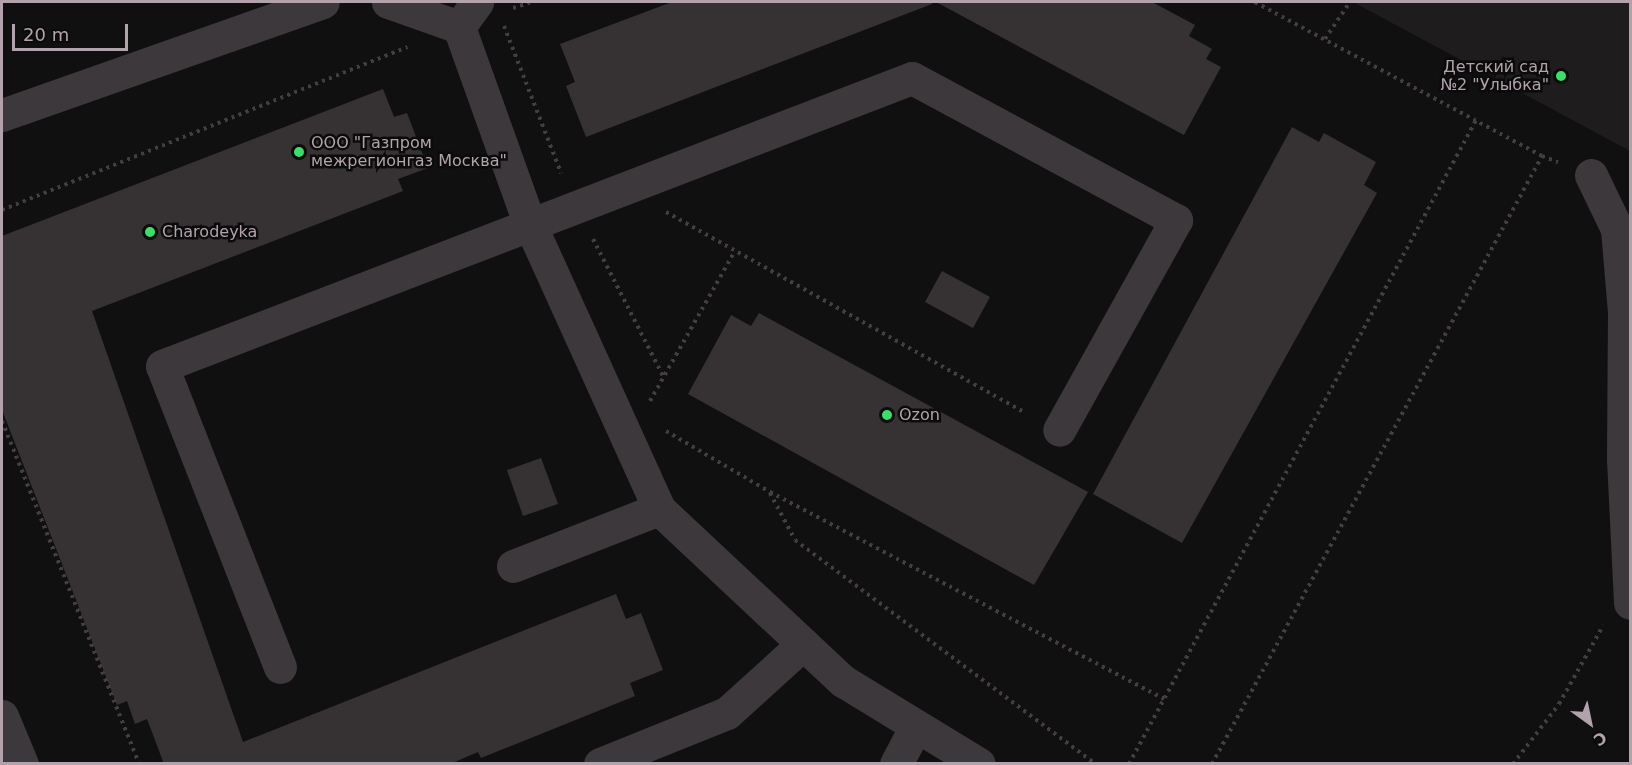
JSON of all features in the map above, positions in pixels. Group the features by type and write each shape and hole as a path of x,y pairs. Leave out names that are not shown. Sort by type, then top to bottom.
{"lane":[{"path":"2,115 323,2"},
{"path":"388,2 478,14 529,222 659,509 843,681 979,764"},
{"path":"280,667 162,366 529,222 912,78 1176,220 1059,430"},
{"path":"1591,175 1617,229 1619,250 1629,592"},
{"path":"513,566 659,509"},
{"path":"600,764 727,713 803,644"},
{"path":"2,716 22,764"},
{"path":"896,764 916,726"}],"path":[{"path":"510,10 531,2"},
{"path":"1212,764 1542,156 1255,2"},
{"path":"1325,39 1350,2"},
{"path":"478,14 663,377"},
{"path":"2,210 417,44"},
{"path":"1129,764 1476,120"},
{"path":"623,188 1059,430"},
{"path":"654,411 649,403 735,251"},
{"path":"660,420 670,437 1164,699"},
{"path":"2,421 138,764"},
{"path":"770,492 795,540 1096,764"},
{"path":"1513,764 1559,704 1629,592"}],"shaded area":[{"name":"Детский сад №2 \"Улыбка\"","path":"1353,2 1630,2 1630,151"}],"building":[{"path":"672,2 931,2 932,4 586,137 566,86 575,82 560,44"},
{"path":"936,2 1152,2 1195,25 1189,36 1212,49 1206,59 1221,67 1184,135"},
{"path":"383,89 394,117 407,113 428,168 398,179 403,191 92,311 243,742 616,594 626,619 641,613 663,670 630,683 635,696 481,758 478,752 450,764 164,764 147,719 135,724 127,701 117,705 2,410 2,236"},
{"path":"1292,127 1319,142 1324,133 1376,162 1364,185 1377,193 1182,543 1093,494"},
{"path":"942,271 990,297 973,328 925,302"},
{"path":"759,313 1088,492 1034,585 688,394 731,315 751,326"},
{"path":"541,458 558,504 523,516 507,470"}],"place":[{"name":"Детский сад №2 \"Улыбка\"","path":"1561,76"},
{"name":"ООО \"Газпром межрегионгаз Москва\"","path":"299,152"},
{"name":"Charodeyka","path":"150,232"},
{"name":"Ozon","path":"887,415"}]}
